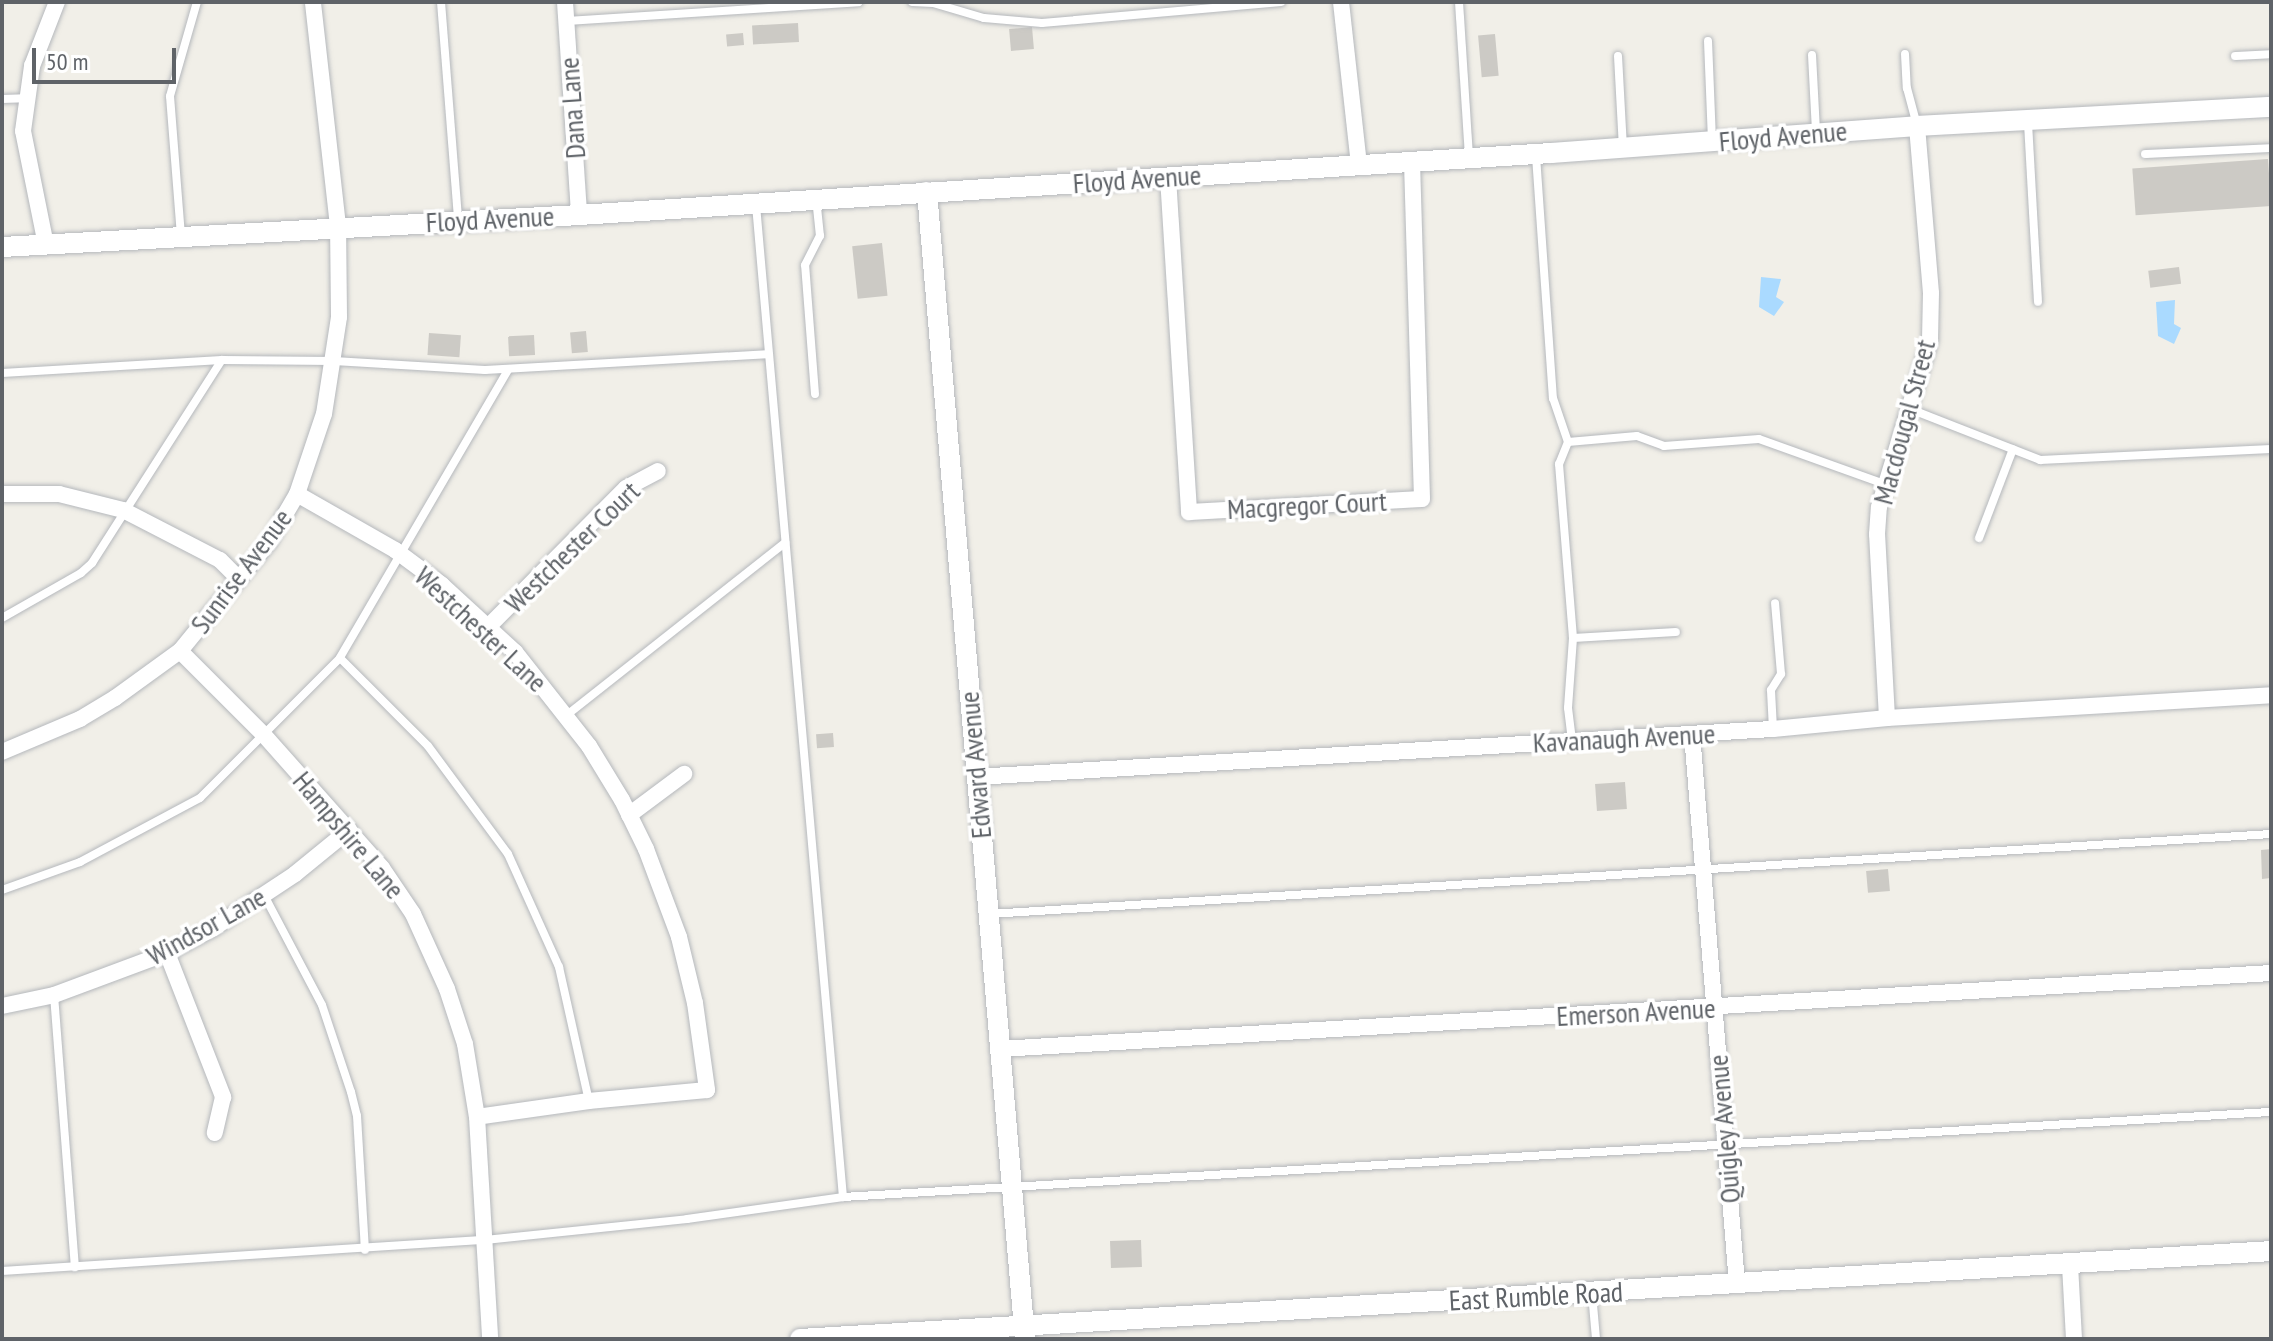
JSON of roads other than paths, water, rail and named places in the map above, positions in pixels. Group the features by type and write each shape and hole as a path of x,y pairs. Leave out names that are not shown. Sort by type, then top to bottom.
{"street":[{"path":"46,245 23,131 25,98 32,66 57,2"},
{"name":"Sunrise Avenue","path":"2,752 80,719 180,651 269,542 297,494 324,414 339,317 338,226 313,2"},
{"name":"Dana Lane","path":"565,2 579,215"},
{"path":"1341,2 1359,165"},
{"name":"Floyd Avenue","path":"2,247 579,215 1536,154 1917,126 2271,107"},
{"name":"Macdougal Street","path":"1887,718 1877,534 1885,484 1930,340 1931,293 1917,126"},
{"name":"Macgregor Court","path":"1168,177 1189,512 1422,499 1412,160"},
{"name":"Edward Avenue","path":"927,192 1024,1332"},
{"name":"Westchester Court","path":"488,627 626,488 658,471"},
{"path":"2,494 59,494 123,510 220,560 239,579"},
{"name":"Westchester Lane","path":"297,494 340,516 401,555 442,585 515,652 567,715 629,815 646,849 679,937 695,1003 707,1090 589,1101 477,1117"},
{"name":"Hampshire Lane","path":"180,651 264,735 382,868 413,914 447,989 465,1044 477,1117 490,1339"},
{"name":"Kavanaugh Avenue","path":"976,777 1773,729 1887,718 2271,695"},
{"name":"Quigley Avenue","path":"1692,734 1737,1284"},
{"path":"629,815 684,774"},
{"name":"Windsor Lane","path":"2,1006 54,995 167,953 263,895 349,830"},
{"path":"167,953 223,1097 215,1133"},
{"name":"Emerson Avenue","path":"1000,1049 2271,973"},
{"name":"East Rumble Road","path":"800,1339 1024,1332 1592,1292 2271,1251"},
{"path":"2070,1265 2074,1339"}],"lane":[{"path":"181,236 170,96 197,2"},
{"path":"441,2 458,222"},
{"path":"567,21 858,2"},
{"path":"912,2 933,3 984,18 1042,23 1281,2"},
{"path":"1459,2 1469,157"},
{"path":"1708,41 1712,142"},
{"path":"1905,54 1907,88 1917,126"},
{"path":"2235,56 2271,54"},
{"path":"1812,55 1816,133"},
{"path":"1618,56 1623,148"},
{"path":"2,99 25,98"},
{"path":"2028,121 2038,302"},
{"path":"2145,154 2271,148"},
{"path":"1536,154 1553,398 1568,442 1559,464 1573,638 1568,708 1572,741"},
{"path":"815,394 805,265 820,236 816,199"},
{"path":"756,203 843,1197"},
{"path":"2,373 222,360 334,361 508,370 767,354"},
{"path":"2,618 81,573 92,563 123,510 222,360"},
{"path":"2,890 80,862 200,798 340,658 508,370"},
{"path":"1910,409 2040,460 2075,461 2271,449"},
{"path":"1568,442 1637,436 1664,446 1759,439 1885,484"},
{"path":"1979,538 2013,449"},
{"path":"567,715 785,543"},
{"path":"1773,729 1771,690 1781,674 1775,603"},
{"path":"1573,638 1676,632"},
{"path":"340,658 428,746 508,854 559,967 589,1101"},
{"path":"988,914 2271,834"},
{"path":"263,895 322,1005 351,1092 357,1116 365,1250"},
{"path":"54,995 75,1267"},
{"path":"2,1271 485,1240 687,1219 843,1197 2271,1112"},
{"path":"1592,1292 1596,1339"}],"water":[{"path":"1761,277 1781,279 1776,297 1784,302 1774,316 1759,307"},
{"path":"2175,300 2174,324 2181,328 2174,344 2158,336 2156,302"}]}
